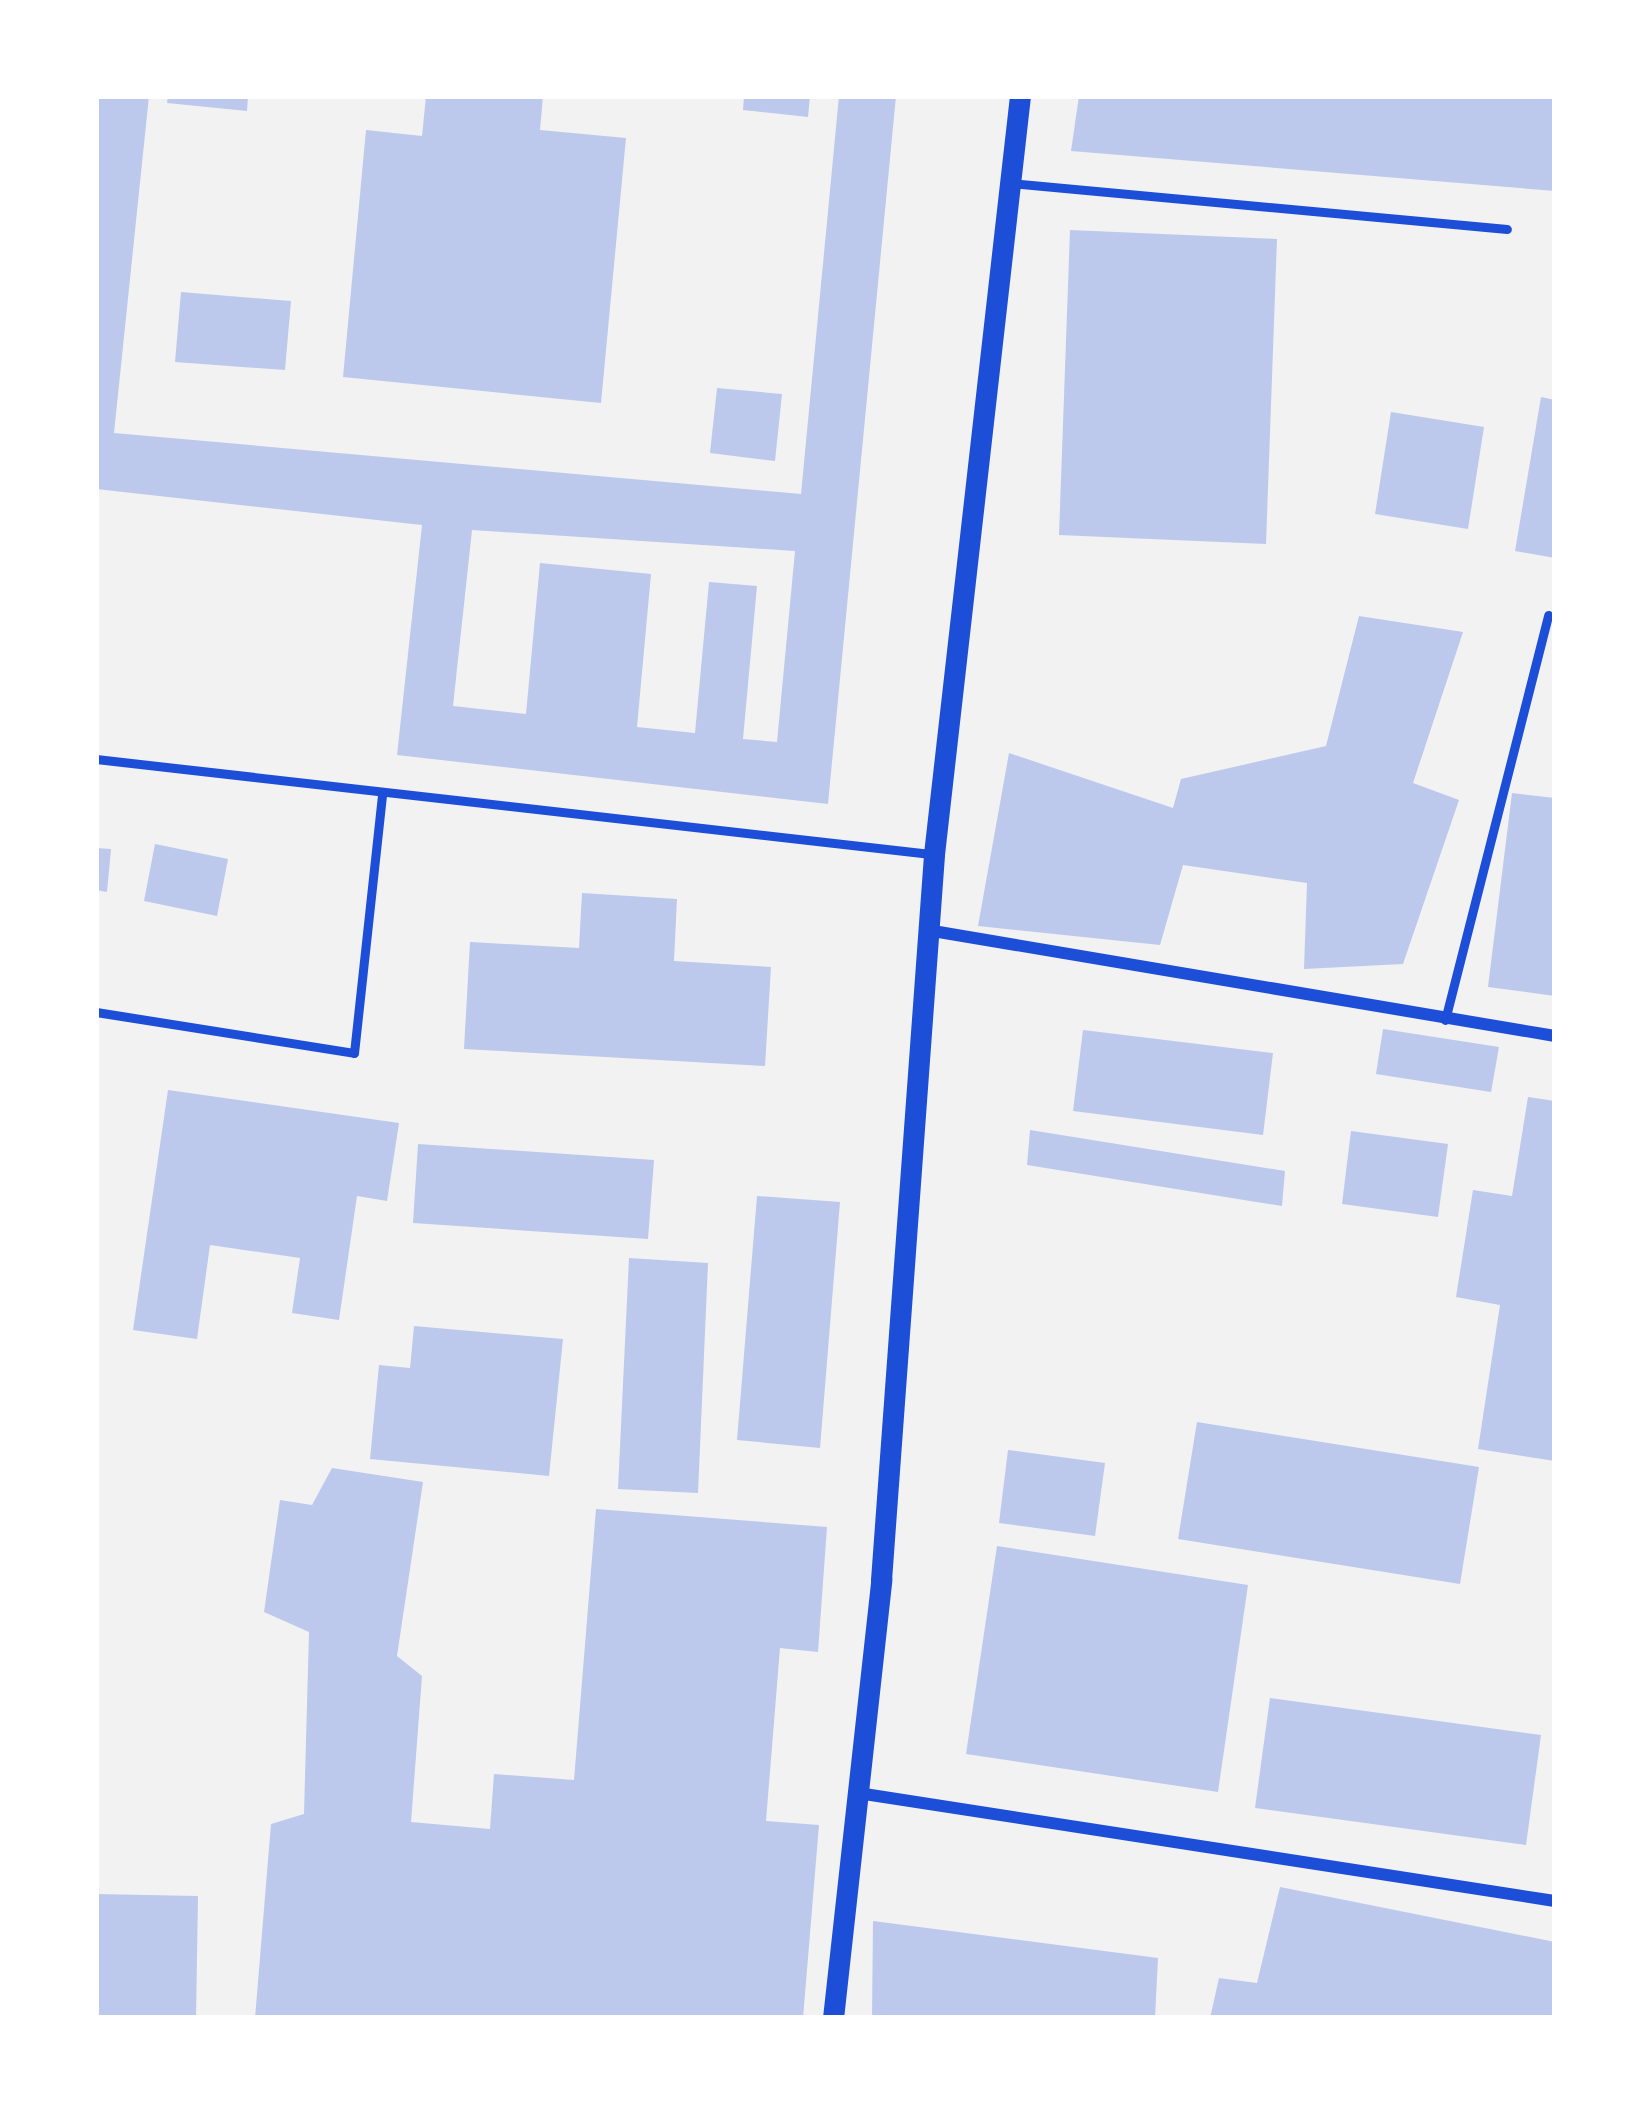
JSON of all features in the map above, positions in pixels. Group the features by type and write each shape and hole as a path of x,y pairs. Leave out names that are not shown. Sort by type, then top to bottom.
{"street":[{"path":"833,2018 858,1793 934,854 1020,96"},
{"path":"927,930 1555,1036"},
{"path":"858,1793 1555,1901"}],"lane":[{"path":"1011,184 1508,229"},
{"path":"1444,1020 1547,615"},
{"path":"96,759 934,854"},
{"path":"96,1012 354,1053 382,794"}],"building":[{"path":"96,96 149,96 114,433 801,494 839,96 896,96 828,804 397,755 422,525 96,489","holes":["472,530 795,551 777,742 743,739 757,586 709,582 695,733 637,727 651,574 540,563 526,714 453,706"]},
{"path":"168,96 248,96 247,111 167,103"},
{"path":"426,96 543,96 540,130 626,138 601,403 343,377 366,130 422,136"},
{"path":"744,96 810,96 808,117 743,110"},
{"path":"1079,96 1555,96 1555,191 1071,151"},
{"path":"1070,230 1277,239 1266,544 1059,535"},
{"path":"181,292 291,301 285,370 175,362"},
{"path":"717,388 782,394 775,461 710,453"},
{"path":"1541,397 1555,400 1555,558 1515,551"},
{"path":"1391,412 1484,427 1468,529 1375,514"},
{"path":"1359,616 1463,632 1413,783 1459,800 1403,964 1304,969 1307,883 1183,865 1160,945 978,926 1009,753 1173,808 1181,779 1326,746"},
{"path":"1512,793 1555,798 1555,996 1488,987"},
{"path":"155,844 228,859 217,916 144,901"},
{"path":"96,848 111,849 107,892 96,890"},
{"path":"582,893 677,899 674,961 771,967 765,1066 464,1049 470,942 579,948"},
{"path":"1383,1029 1499,1047 1491,1092 1376,1074"},
{"path":"1083,1030 1273,1053 1263,1135 1073,1111"},
{"path":"168,1090 399,1123 387,1201 357,1196 339,1320 292,1313 300,1258 210,1245 197,1339 133,1330"},
{"path":"1528,1097 1555,1101 1555,1461 1478,1449 1500,1305 1456,1297 1473,1190 1512,1196"},
{"path":"1030,1130 1285,1171 1282,1206 1027,1165"},
{"path":"1351,1131 1448,1144 1438,1217 1342,1204"},
{"path":"418,1144 654,1160 648,1239 413,1223"},
{"path":"757,1196 840,1202 820,1448 737,1440"},
{"path":"629,1258 708,1263 698,1493 618,1489"},
{"path":"414,1326 563,1339 549,1476 370,1459 379,1365 410,1368"},
{"path":"1197,1422 1479,1467 1460,1584 1178,1539"},
{"path":"1008,1450 1105,1463 1095,1536 999,1523"},
{"path":"332,1468 423,1482 397,1656 422,1676 411,1822 490,1829 494,1774 574,1780 596,1509 827,1527 818,1652 780,1648 766,1821 819,1825 803,2018 255,2018 271,1824 304,1814 309,1632 264,1612 280,1500 312,1505"},
{"path":"997,1546 1248,1585 1218,1792 966,1754"},
{"path":"1270,1698 1541,1735 1526,1845 1255,1808"},
{"path":"1280,1887 1555,1942 1555,2018 1210,2018 1219,1978 1257,1983"},
{"path":"96,1894 198,1896 196,2018 96,2018"},
{"path":"873,1921 1158,1958 1155,2018 872,2018"}]}
